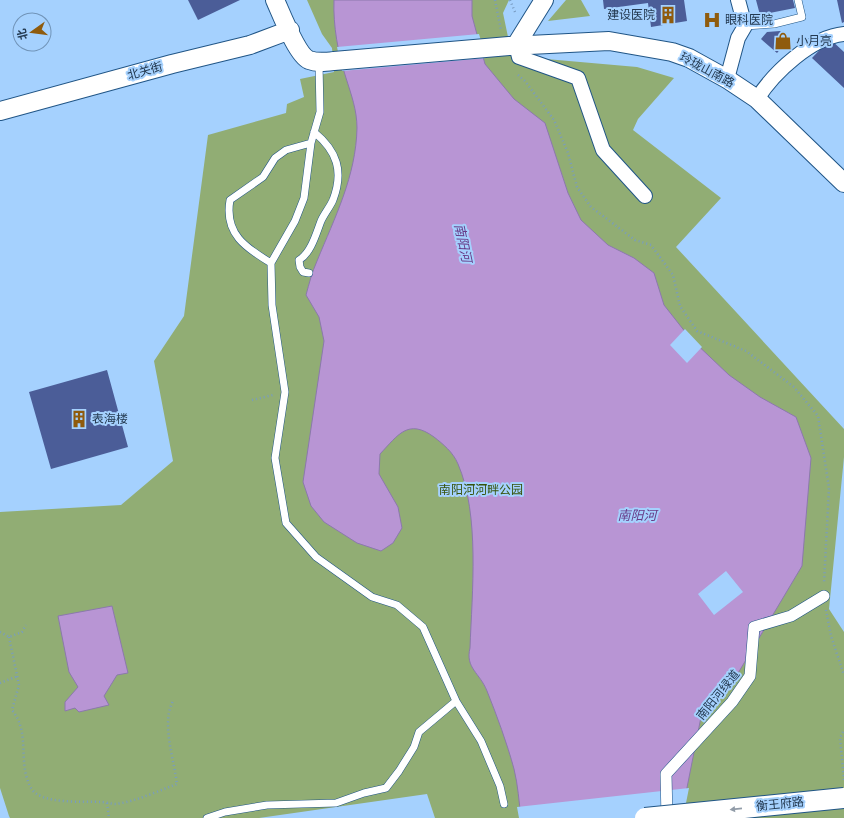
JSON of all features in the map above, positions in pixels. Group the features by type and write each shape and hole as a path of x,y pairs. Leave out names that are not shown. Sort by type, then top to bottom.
{"main road":[{"name":"衡王府路","path":"645,818 844,798"}],"street":[{"path":"275,0 297,48 307,59 327,62"},
{"path":"727,79 738,38 745,26 738,0"},
{"path":"540,4 509,42 519,57 578,78 603,150 645,196"},
{"name":"北关街","path":"0,111 172,64 250,45 290,30"},
{"path":"758,99 787,65 813,44 844,34"},
{"name":"玲珑山南路","path":"327,62 509,42 594,40 633,44 672,52 727,79 758,99 844,183"},
{"name":"南阳河绿道","path":"667,818 666,774 732,702 750,676 754,627 791,616 824,596"}],"lane":[{"path":"745,26 774,24 802,18 798,0"},
{"path":"327,62 320,112 311,143 304,198 295,220 271,263 272,305 285,392 275,458 286,523 316,557 372,597 397,605 423,627 456,701 481,741 500,786 504,804"},
{"path":"309,273 303,272 299,260 304,257 318,232 324,214 333,200 338,175 338,166 334,156 324,140 314,132"},
{"path":"271,263 251,252 241,241 232,224 229,207 230,200 263,177 275,158 286,150 311,143"},
{"path":"207,818 225,812 267,805 336,803 364,793 386,788 400,772 414,747 419,732 456,701"}],"path":[{"path":"495,0 509,42"},
{"path":"515,73 525,81 554,120 568,153 577,188 591,207 635,240 651,245 673,275 680,306 698,331 746,351 794,388 818,416 830,488 824,596 831,636 844,675"},
{"path":"252,400 285,392"},
{"path":"9,637 22,632 26,625"},
{"path":"0,632 9,637 18,676 19,685 12,710 19,718 24,745 23,761 31,789 40,796 67,801 115,804 146,796 177,784 167,726 169,708 172,701"},
{"path":"0,683 18,676"},
{"path":"844,730 840,738 844,783"},
{"path":"107,803 109,818"}],"green space":[{"name":"南阳河河畔公园","path":"307,0 509,0 503,13 512,56 637,67 674,78 638,119 633,130 721,198 676,247 844,429 844,457 829,609 844,632 844,818 435,818 427,794 259,818 10,818 0,788 0,512 121,505 173,461 154,361 184,316 208,135 286,113 287,104 304,97 300,79 334,72 332,48 322,34"},
{"path":"566,0 581,0 590,16 548,21"}],"water":[{"name":"南阳河","path":"334,0 472,0 472,16 485,64 514,99 545,123 568,193 581,220 608,245 634,258 654,273 664,305 690,338 729,375 760,397 796,417 811,458 802,566 725,695 702,712 681,818 521,818 515,775 505,739 487,691 471,666 469,655 473,554 469,506 465,484 458,464 451,452 441,442 425,431 410,429 398,435 380,454 379,474 398,507 402,528 393,543 381,551 357,543 324,522 311,506 303,482 324,341 319,317 306,295 314,269 349,180 356,146 357,128 355,108 343,69 337,39 334,20"},
{"path":"112,606 128,673 117,675 104,696 109,705 79,712 75,708 65,711 65,702 78,687 69,672 58,616"}],"pier":[{"path":"479,34 486,58 342,71 337,47"},
{"path":"685,329 702,347 687,363 670,345"},
{"path":"726,571 743,592 714,615 698,594"},
{"path":"689,788 683,818 519,818 517,807"}],"building":[{"path":"188,0 240,0 198,20"},
{"name":"建设医院","path":"603,0 684,0 687,21 651,27 648,3 604,9"},
{"name":"眼科医院","path":"756,0 793,0 795,8 760,15"},
{"path":"837,0 844,0 844,22 842,23"},
{"path":"780,31 789,39 777,53 761,39 767,32"},
{"path":"830,39 844,52 844,88 812,58"},
{"name":"表海楼","path":"107,370 128,447 51,469 29,392"}],"place":[{"name":"建设医院","path":"668,15"},
{"name":"眼科医院","path":"712,20"},
{"name":"小月亮","path":"783,41"},
{"name":"表海楼","path":"79,419"}]}
